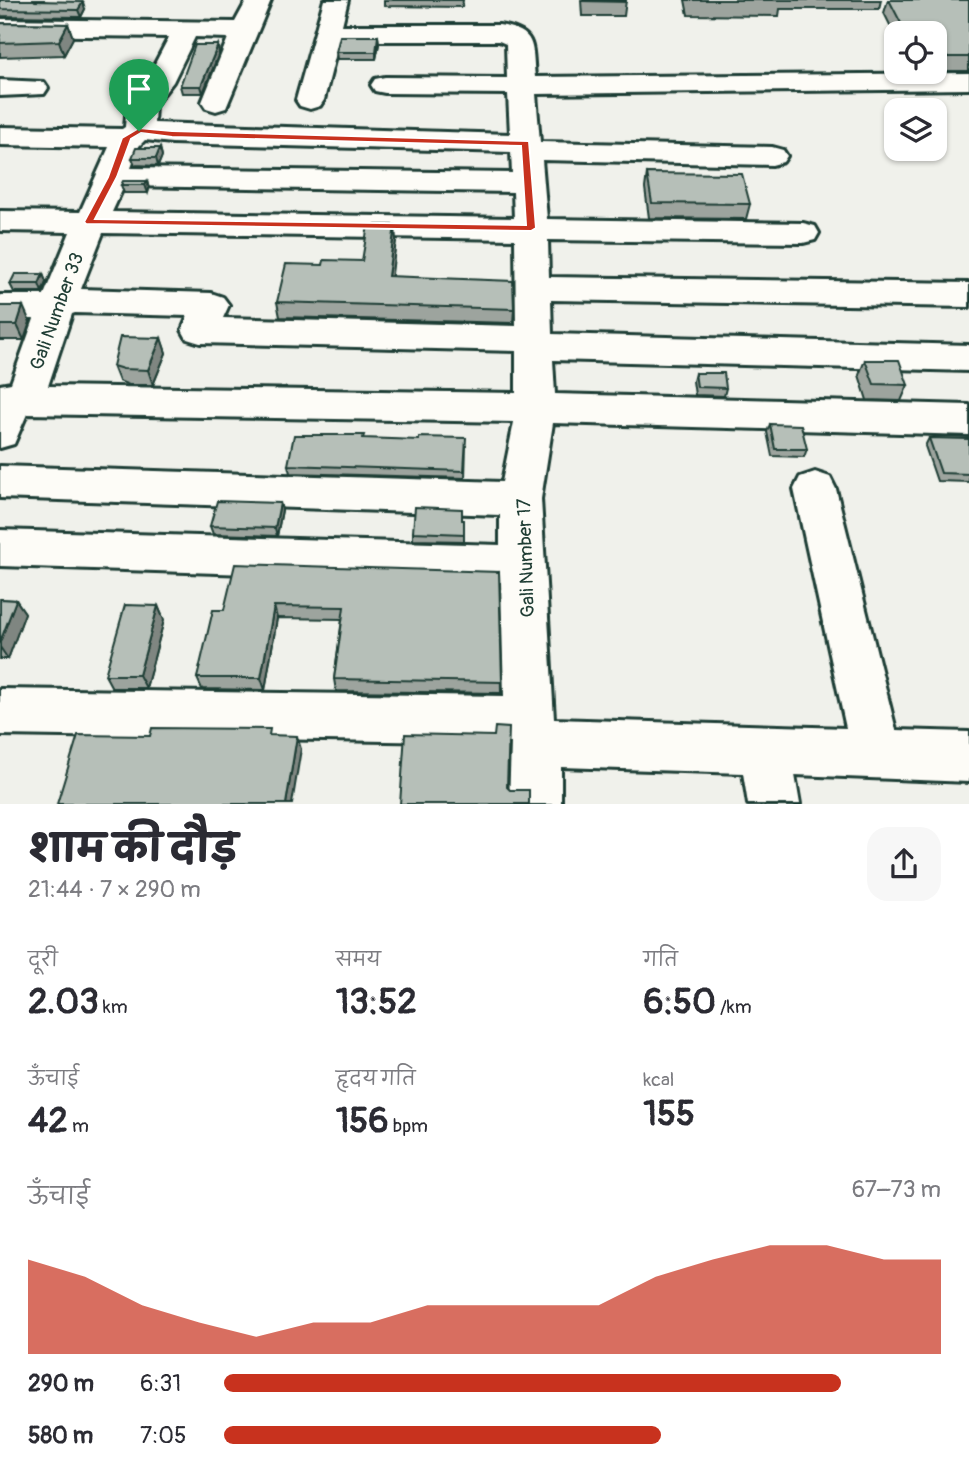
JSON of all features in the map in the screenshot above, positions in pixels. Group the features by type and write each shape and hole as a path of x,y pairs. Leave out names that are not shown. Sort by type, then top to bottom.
{"street":[{"path":"130,29 145,0"},
{"path":"216,102 258,0"},
{"path":"310,100 336,0"},
{"path":"0,27 244,30"},
{"name":"Gali Number 33","path":"4,410 27,391 54,307 89,222 133,134 141,104 159,82 186,30"},
{"name":"Gali Number 17","path":"327,33 512,35 519,42 531,228 536,408 520,499 535,804"},
{"path":"385,85 969,81"},
{"path":"0,88 34,88"},
{"path":"0,136 172,134 772,156"},
{"path":"113,177 528,183"},
{"path":"0,221 803,233"},
{"path":"532,288 969,295"},
{"path":"0,307 54,307 74,301 211,305 200,330 969,358"},
{"path":"4,410 536,408 967,425"},
{"path":"0,482 520,499"},
{"path":"815,489 877,755"},
{"path":"0,548 524,564"},
{"path":"0,712 533,731 765,752 969,757"},
{"path":"765,752 774,804"}],"building":[{"path":"0,0 83,2 78,10 0,9"},
{"path":"626,0 626,2 583,1"},
{"path":"889,0 969,0 969,57 947,57 947,21 900,21"},
{"path":"0,23 68,24 59,41 0,43"},
{"path":"340,36 378,36 376,52 336,52"},
{"path":"195,45 218,45 201,86 180,86"},
{"path":"136,148 160,148 156,158 132,158"},
{"path":"647,173 742,174 750,204 652,203"},
{"path":"123,181 147,181 145,185 121,185"},
{"path":"368,225 395,225 388,276 513,281 514,309 277,302 286,264 323,265 324,260 362,261"},
{"path":"15,274 43,274 39,284 10,284"},
{"path":"0,306 23,306 17,325 0,325"},
{"path":"120,337 161,338 148,370 113,366"},
{"path":"865,360 899,360 908,385 874,384"},
{"path":"695,373 724,373 726,388 697,387"},
{"path":"770,424 801,425 807,449 775,449"},
{"path":"294,435 364,435 363,438 419,440 419,437 466,438 464,471 288,465"},
{"path":"929,438 969,439 969,474 941,473"},
{"path":"217,501 280,503 275,528 210,526"},
{"path":"415,507 462,509 464,534 413,532"},
{"path":"235,564 499,572 502,682 334,679 344,607 274,606 261,678 197,678 213,610 224,610"},
{"path":"0,599 16,600 0,642"},
{"path":"125,605 158,606 139,675 105,675"},
{"path":"495,727 509,728 507,787 510,790 529,790 529,804 400,804 405,734 494,736"},
{"path":"152,728 270,729 269,735 297,736 286,804 57,804 78,735 150,736"}],"route":[{"path":"139,131 526,143 531,228 89,222 113,177 127,138 139,131"}]}
